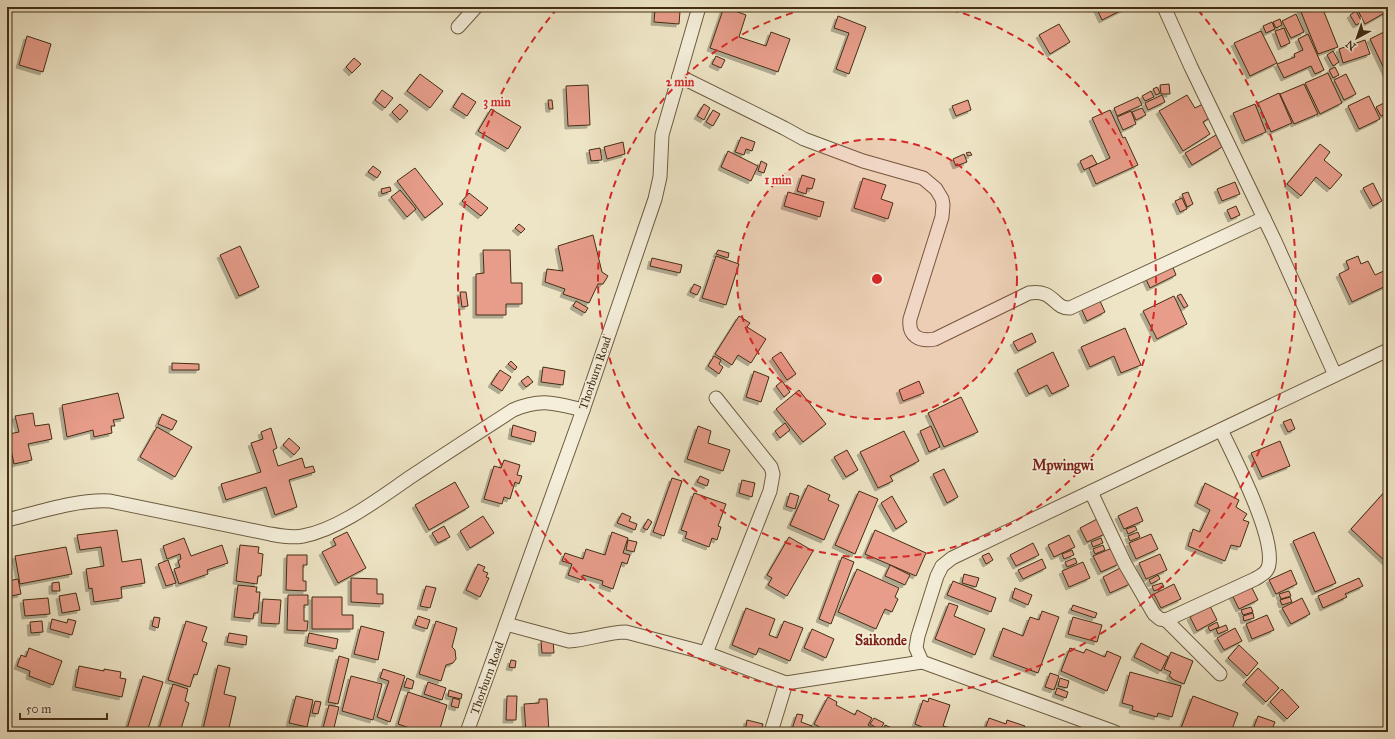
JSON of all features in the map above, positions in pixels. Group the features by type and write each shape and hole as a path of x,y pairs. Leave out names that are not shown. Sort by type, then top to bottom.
{"street":[{"path":"458,27 476,7"},
{"name":"Thorburn Road","path":"467,732 583,410 655,199 660,176 662,135 699,7"},
{"path":"1164,7 1191,67 1264,218 1335,375"},
{"path":"679,76 804,139 863,161 923,178 936,189 943,205 942,217 909,326 913,334 920,340 927,341 935,339 1029,293 1044,292 1065,308 1070,308 1264,218"},
{"path":"922,662 918,655 916,642 937,576 942,566 952,558 1388,350"},
{"path":"706,653 770,491 773,474 771,467 716,398"},
{"path":"7,520 50,509 96,500 110,501 287,537 302,536 324,529 367,507 513,410 537,402 552,402 583,410"},
{"path":"1091,492 1125,564 1154,614 1160,619 1166,620 1255,579 1266,572 1269,564 1269,549 1259,514 1221,430"},
{"path":"1166,620 1220,674"},
{"path":"506,624 569,641 577,641 619,632 626,632 706,653 786,684 922,662 1115,732"},
{"path":"772,732 786,684"}],"building":[{"path":"724,7 746,15 739,37 766,46 771,32 790,39 778,72 710,48"},
{"path":"1096,7 1128,7 1102,20"},
{"path":"1299,7 1322,7 1338,47 1318,54"},
{"path":"1356,7 1388,7 1388,11 1365,24"},
{"path":"655,9 680,11 679,24 654,22"},
{"path":"1356,11 1362,22 1356,25 1350,15"},
{"path":"1296,14 1304,32 1291,38 1282,21"},
{"path":"838,16 866,27 849,74 836,69 849,33 834,28"},
{"path":"1280,19 1282,25 1276,28 1273,22"},
{"path":"1272,22 1275,29 1266,33 1263,26"},
{"path":"1059,24 1070,42 1050,54 1039,35"},
{"path":"1284,28 1290,43 1281,47 1275,31"},
{"path":"1388,30 1388,74 1387,75 1370,39"},
{"path":"1261,31 1277,63 1250,76 1234,43"},
{"path":"1308,34 1324,70 1315,74 1311,66 1284,78 1277,64 1295,57 1294,54 1303,50 1298,39"},
{"path":"27,36 51,44 43,72 19,65"},
{"path":"1365,40 1370,54 1343,63 1339,49"},
{"path":"1333,51 1339,62 1333,66 1327,55"},
{"path":"716,56 725,60 721,68 712,64"},
{"path":"354,58 361,64 352,73 346,67"},
{"path":"1335,67 1339,75 1333,78 1329,70"},
{"path":"1328,73 1342,103 1320,114 1305,83"},
{"path":"420,74 443,91 430,108 407,91"},
{"path":"1346,74 1356,94 1344,100 1334,80"},
{"path":"1169,84 1170,94 1161,94 1160,85"},
{"path":"1304,84 1318,114 1294,124 1280,94"},
{"path":"588,85 590,125 568,126 566,86"},
{"path":"1157,87 1160,93 1156,95 1153,89"},
{"path":"382,90 393,98 385,108 375,100"},
{"path":"1151,91 1154,97 1145,101 1142,96"},
{"path":"462,93 476,102 467,116 453,107"},
{"path":"1279,93 1292,123 1271,132 1258,103"},
{"path":"1162,95 1165,102 1148,110 1145,103"},
{"path":"1187,95 1195,108 1203,104 1211,117 1203,122 1210,134 1183,151 1159,111"},
{"path":"1369,96 1380,119 1359,129 1348,106"},
{"path":"1138,97 1142,105 1117,116 1114,108"},
{"path":"548,100 552,100 553,109 549,109"},
{"path":"968,100 971,110 956,116 952,106"},
{"path":"1388,101 1388,113 1381,116 1376,107"},
{"path":"400,104 408,111 400,120 392,112"},
{"path":"704,104 710,108 704,120 697,116"},
{"path":"1255,104 1266,132 1245,141 1233,113"},
{"path":"1142,108 1146,115 1136,120 1132,112"},
{"path":"491,109 521,127 508,149 478,131"},
{"path":"713,110 720,114 713,126 706,122"},
{"path":"1110,110 1138,165 1096,184 1089,168 1110,158 1092,118"},
{"path":"1131,111 1136,124 1123,130 1117,117"},
{"path":"1216,135 1222,147 1192,165 1185,153"},
{"path":"741,137 755,142 752,151 746,149 744,155 735,152"},
{"path":"623,142 625,154 607,159 604,147"},
{"path":"1320,144 1330,152 1324,160 1342,175 1330,189 1316,177 1301,196 1287,184"},
{"path":"600,148 602,160 591,161 589,150"},
{"path":"728,151 758,166 751,181 721,167"},
{"path":"970,152 972,155 968,156 966,153"},
{"path":"964,154 967,162 956,166 953,159"},
{"path":"1092,155 1097,164 1084,170 1080,161"},
{"path":"761,161 767,164 764,173 758,171"},
{"path":"373,166 381,172 377,178 368,172"},
{"path":"415,168 443,204 425,218 397,181"},
{"path":"802,175 815,179 812,189 807,188 806,194 797,191"},
{"path":"863,178 886,185 881,199 893,203 888,219 854,208"},
{"path":"1235,182 1240,194 1222,201 1217,189"},
{"path":"1373,183 1382,201 1373,206 1363,188"},
{"path":"390,187 391,191 382,194 381,189"},
{"path":"400,190 416,209 407,217 391,197"},
{"path":"788,192 824,202 820,217 784,206"},
{"path":"1188,192 1193,204 1187,207 1182,194"},
{"path":"469,193 488,208 481,216 462,201"},
{"path":"1182,198 1187,209 1180,212 1175,201"},
{"path":"1236,206 1240,215 1231,219 1227,210"},
{"path":"519,224 525,229 521,233 515,228"},
{"path":"593,235 602,272 608,276 603,284 598,284 589,303 563,294 565,289 545,282 547,269 563,271 558,246"},
{"path":"240,246 259,287 239,296 220,255"},
{"path":"483,250 510,250 511,283 522,283 522,304 506,304 506,315 476,315 476,274 484,273"},
{"path":"718,250 729,253 728,258 716,254"},
{"path":"716,256 739,264 726,305 702,298"},
{"path":"1358,256 1361,264 1368,261 1375,275 1388,269 1388,285 1352,302 1339,274 1349,269 1346,261"},
{"path":"652,258 682,265 680,273 650,266"},
{"path":"1172,265 1176,275 1150,288 1145,277"},
{"path":"694,284 701,287 697,295 690,292"},
{"path":"460,292 466,292 468,306 462,307"},
{"path":"1181,294 1188,306 1184,308 1177,296"},
{"path":"1174,296 1187,324 1157,339 1143,311"},
{"path":"576,301 588,308 585,313 573,306"},
{"path":"1100,301 1105,312 1087,321 1082,310"},
{"path":"739,316 750,323 747,327 766,339 751,363 738,355 732,365 715,354"},
{"path":"1125,328 1141,365 1121,373 1114,356 1090,367 1081,347"},
{"path":"1032,333 1036,342 1018,351 1013,342"},
{"path":"781,352 796,374 787,380 772,358"},
{"path":"1053,352 1069,386 1052,394 1047,385 1029,394 1017,370"},
{"path":"714,356 721,360 719,364 723,367 719,374 708,366"},
{"path":"511,361 517,367 515,370 508,364"},
{"path":"172,363 199,364 199,370 172,370"},
{"path":"543,367 565,371 563,385 541,382"},
{"path":"500,370 511,377 502,391 491,384"},
{"path":"754,371 769,377 761,402 746,397"},
{"path":"528,376 533,382 526,387 521,381"},
{"path":"782,381 790,392 784,397 776,386"},
{"path":"919,381 924,393 903,401 899,390"},
{"path":"799,390 826,424 803,442 776,409"},
{"path":"118,393 124,418 113,420 115,426 111,426 112,433 94,437 93,430 67,437 62,405"},
{"path":"961,397 978,432 944,447 928,413"},
{"path":"33,413 35,426 49,424 52,439 28,444 32,460 14,464 9,440 7,440 7,426 9,434 19,432 15,416"},
{"path":"162,414 177,421 172,430 158,424"},
{"path":"1291,419 1295,429 1288,432 1283,422"},
{"path":"785,423 790,430 780,438 775,431"},
{"path":"513,425 536,432 534,442 511,436"},
{"path":"698,426 711,431 708,443 730,450 723,471 687,459"},
{"path":"931,426 940,447 929,452 920,431"},
{"path":"157,427 192,447 175,477 140,457"},
{"path":"271,428 277,448 273,450 278,466 302,458 305,468 313,466 315,472 289,480 297,507 275,515 266,487 226,500 221,484 261,472 251,443 263,439 261,432"},
{"path":"904,431 919,461 890,476 893,481 878,488 860,452"},
{"path":"289,438 300,448 294,455 283,445"},
{"path":"1280,441 1290,466 1262,477 1251,453"},
{"path":"847,450 858,470 846,477 834,457"},
{"path":"504,460 520,465 517,475 522,476 519,484 515,482 510,499 504,497 502,504 484,499 494,466 501,468"},
{"path":"944,469 958,497 947,503 933,474"},
{"path":"700,476 709,480 707,486 697,482"},
{"path":"672,478 682,481 664,536 653,532"},
{"path":"742,480 755,483 752,497 739,493"},
{"path":"455,482 469,507 429,530 415,505"},
{"path":"1205,483 1239,500 1236,507 1247,514 1243,520 1249,522 1240,547 1231,545 1225,561 1188,546 1193,529 1200,532 1210,510 1197,503"},
{"path":"808,485 830,495 828,500 839,505 824,540 790,525"},
{"path":"1388,488 1388,564 1351,529"},
{"path":"859,491 878,499 855,554 835,545"},
{"path":"694,493 726,504 718,526 721,527 717,540 712,538 709,547 685,538 687,532 681,530"},
{"path":"790,493 799,496 795,509 786,506"},
{"path":"892,496 907,522 896,529 881,503"},
{"path":"1137,507 1143,521 1124,529 1118,516"},
{"path":"622,513 631,517 629,521 637,524 635,530 617,523"},
{"path":"483,516 494,533 470,548 460,531"},
{"path":"648,519 652,522 647,530 643,528"},
{"path":"1097,519 1105,534 1087,542 1080,528"},
{"path":"444,526 450,537 438,543 432,533"},
{"path":"1135,526 1137,530 1128,534 1126,529"},
{"path":"117,530 122,562 141,559 145,583 121,587 122,598 94,602 92,588 89,589 86,569 104,566 101,547 80,550 77,535"},
{"path":"875,530 926,553 916,576 865,554"},
{"path":"347,532 366,568 338,583 322,552 336,545 333,539"},
{"path":"612,532 628,538 623,553 630,555 627,564 622,562 613,589 602,585 603,581 583,575 582,580 568,575 572,564 562,561 565,553 583,559 586,549 605,555"},
{"path":"1138,532 1140,537 1130,541 1128,536"},
{"path":"1314,532 1336,583 1315,592 1293,541"},
{"path":"1151,534 1158,549 1136,559 1129,543"},
{"path":"1069,535 1075,547 1054,557 1048,545"},
{"path":"789,537 813,551 787,596 768,585 772,578 767,575"},
{"path":"184,538 191,556 222,545 228,563 207,570 208,574 179,584 174,569 180,567 178,561 181,559 180,554 167,559 163,546"},
{"path":"1101,538 1103,543 1093,547 1091,542"},
{"path":"628,540 637,542 634,552 626,550"},
{"path":"1033,543 1039,555 1016,566 1010,555"},
{"path":"240,545 259,547 258,553 263,554 261,576 258,576 257,584 236,581"},
{"path":"1103,545 1105,550 1095,554 1093,549"},
{"path":"66,547 72,574 20,584 15,556"},
{"path":"1112,548 1119,564 1101,572 1093,556"},
{"path":"1072,550 1074,555 1064,559 1062,554"},
{"path":"989,553 993,560 986,564 982,556"},
{"path":"1160,554 1167,570 1146,579 1139,563"},
{"path":"287,555 307,555 307,565 303,565 303,581 306,581 306,591 286,590"},
{"path":"842,557 854,562 831,624 819,619"},
{"path":"1075,558 1077,563 1067,567 1065,562"},
{"path":"1042,559 1046,568 1023,579 1018,570"},
{"path":"168,560 176,583 166,586 158,564"},
{"path":"1083,562 1090,578 1069,587 1062,571"},
{"path":"478,564 485,567 483,571 488,573 486,577 489,578 480,597 466,590"},
{"path":"890,565 910,575 905,585 885,576"},
{"path":"1122,567 1130,584 1110,593 1103,577"},
{"path":"857,569 899,588 895,597 898,599 892,612 885,609 876,629 838,612"},
{"path":"1291,570 1297,584 1276,594 1269,580"},
{"path":"964,574 979,578 976,587 962,583"},
{"path":"1158,575 1160,579 1151,584 1149,580"},
{"path":"351,578 377,579 377,594 383,594 383,604 351,602"},
{"path":"1359,578 1363,586 1345,594 1347,597 1323,608 1318,596"},
{"path":"18,579 21,594 11,596 8,581"},
{"path":"953,581 996,598 991,612 947,595"},
{"path":"59,582 60,591 52,591 52,583"},
{"path":"1162,583 1164,587 1154,591 1152,586"},
{"path":"1174,584 1181,599 1161,608 1154,594"},
{"path":"238,585 257,587 256,592 260,592 258,613 254,613 253,619 234,617"},
{"path":"426,586 436,588 430,608 420,606"},
{"path":"1251,586 1258,600 1239,609 1232,595"},
{"path":"1015,588 1032,595 1028,605 1012,598"},
{"path":"1289,591 1291,596 1281,599 1279,594"},
{"path":"76,593 80,610 62,613 59,596"},
{"path":"288,595 308,595 308,605 304,605 304,621 308,621 307,631 287,630"},
{"path":"312,597 342,597 342,615 353,615 353,629 312,629"},
{"path":"1290,597 1292,602 1282,605 1280,600"},
{"path":"48,598 50,614 25,616 23,600"},
{"path":"1302,598 1310,614 1291,624 1282,608"},
{"path":"263,599 281,600 279,624 261,623"},
{"path":"949,603 958,606 954,616 985,629 975,655 935,639"},
{"path":"1073,605 1097,613 1095,618 1071,610"},
{"path":"1210,606 1217,620 1197,631 1190,617"},
{"path":"1251,607 1253,612 1243,615 1241,610"},
{"path":"746,608 775,619 769,635 777,638 784,621 803,628 790,661 759,648 756,655 732,645"},
{"path":"1042,611 1059,617 1038,673 993,656 1003,628 1023,636 1030,617 1039,620"},
{"path":"1253,613 1254,618 1244,621 1243,616"},
{"path":"1267,615 1274,630 1252,639 1246,624"},
{"path":"418,616 430,620 427,629 415,625"},
{"path":"154,617 160,618 158,628 152,626"},
{"path":"1073,617 1102,625 1097,642 1068,634"},
{"path":"52,619 67,623 68,619 76,621 72,635 50,629"},
{"path":"42,621 43,632 31,633 30,622"},
{"path":"186,621 207,627 202,641 207,643 197,675 194,674 190,687 168,680"},
{"path":"436,621 457,628 452,647 455,650 456,659 453,663 446,665 441,681 419,674"},
{"path":"1217,622 1219,627 1210,631 1208,627"},
{"path":"1226,625 1228,630 1218,634 1216,629"},
{"path":"361,626 384,632 378,660 354,654"},
{"path":"1235,628 1242,641 1224,650 1217,638"},
{"path":"812,629 834,639 826,658 804,648"},
{"path":"229,633 247,636 246,645 227,642"},
{"path":"309,633 338,639 336,649 307,643"},
{"path":"553,640 554,653 542,653 541,641"},
{"path":"1141,643 1168,657 1161,671 1134,657"},
{"path":"1239,645 1258,663 1247,676 1228,658"},
{"path":"29,648 62,661 53,685 29,676 30,671 17,666 21,655 26,657"},
{"path":"1070,648 1084,653 1086,649 1105,657 1107,651 1121,657 1107,691 1061,671"},
{"path":"1171,652 1193,661 1184,684 1172,679 1169,676 1171,672 1164,669"},
{"path":"339,656 349,659 338,704 328,702"},
{"path":"511,660 516,661 515,668 509,667"},
{"path":"218,665 230,668 224,694 236,697 228,732 217,732 203,729"},
{"path":"79,666 104,671 104,669 121,672 120,678 126,679 122,697 75,687"},
{"path":"1258,668 1279,688 1266,702 1245,682"},
{"path":"383,669 405,676 390,722 377,717 389,681 380,678"},
{"path":"1130,672 1181,686 1172,717 1158,713 1157,717 1132,710 1133,706 1122,703"},
{"path":"1050,673 1059,676 1054,690 1045,687"},
{"path":"143,676 163,682 147,732 126,732"},
{"path":"351,676 382,684 373,720 342,711"},
{"path":"407,678 414,681 412,689 404,687"},
{"path":"1060,678 1069,681 1067,688 1058,686"},
{"path":"428,682 446,688 442,700 424,694"},
{"path":"173,684 188,689 185,701 189,703 180,732 158,732"},
{"path":"1057,688 1068,692 1066,698 1055,694"},
{"path":"1282,689 1299,707 1287,719 1270,702"},
{"path":"449,690 462,694 461,699 448,696"},
{"path":"408,692 447,705 439,732 421,732 398,724"},
{"path":"296,696 313,700 307,727 289,723"},
{"path":"507,696 517,696 516,720 506,720"},
{"path":"1193,696 1238,713 1231,732 1180,731"},
{"path":"828,697 837,702 836,705 855,715 857,710 872,718 868,725 880,732 829,732 814,724"},
{"path":"453,698 460,700 458,708 451,706"},
{"path":"929,698 950,705 943,726 951,728 950,732 921,732 922,727 915,724 923,700 928,702"},
{"path":"539,699 547,699 549,732 526,732 524,704 539,703"},
{"path":"315,701 321,702 318,714 312,713"},
{"path":"329,705 339,707 333,732 322,732"},
{"path":"797,714 803,715 801,722 812,726 810,732 800,732 792,729"},
{"path":"1258,716 1275,722 1271,732 1252,732"},
{"path":"874,718 884,723 880,730 870,724"},
{"path":"989,718 1006,724 1007,720 1025,726 1023,730 1028,732 984,732"},
{"path":"747,720 763,724 761,732 745,732"},
{"path":"885,725 894,729 893,732 882,732"},
{"path":"955,728 962,731 953,732"}],"district":[{"name":"Mpwingwi","path":"1063,465"},
{"name":"Saikonde","path":"881,640"}]}
